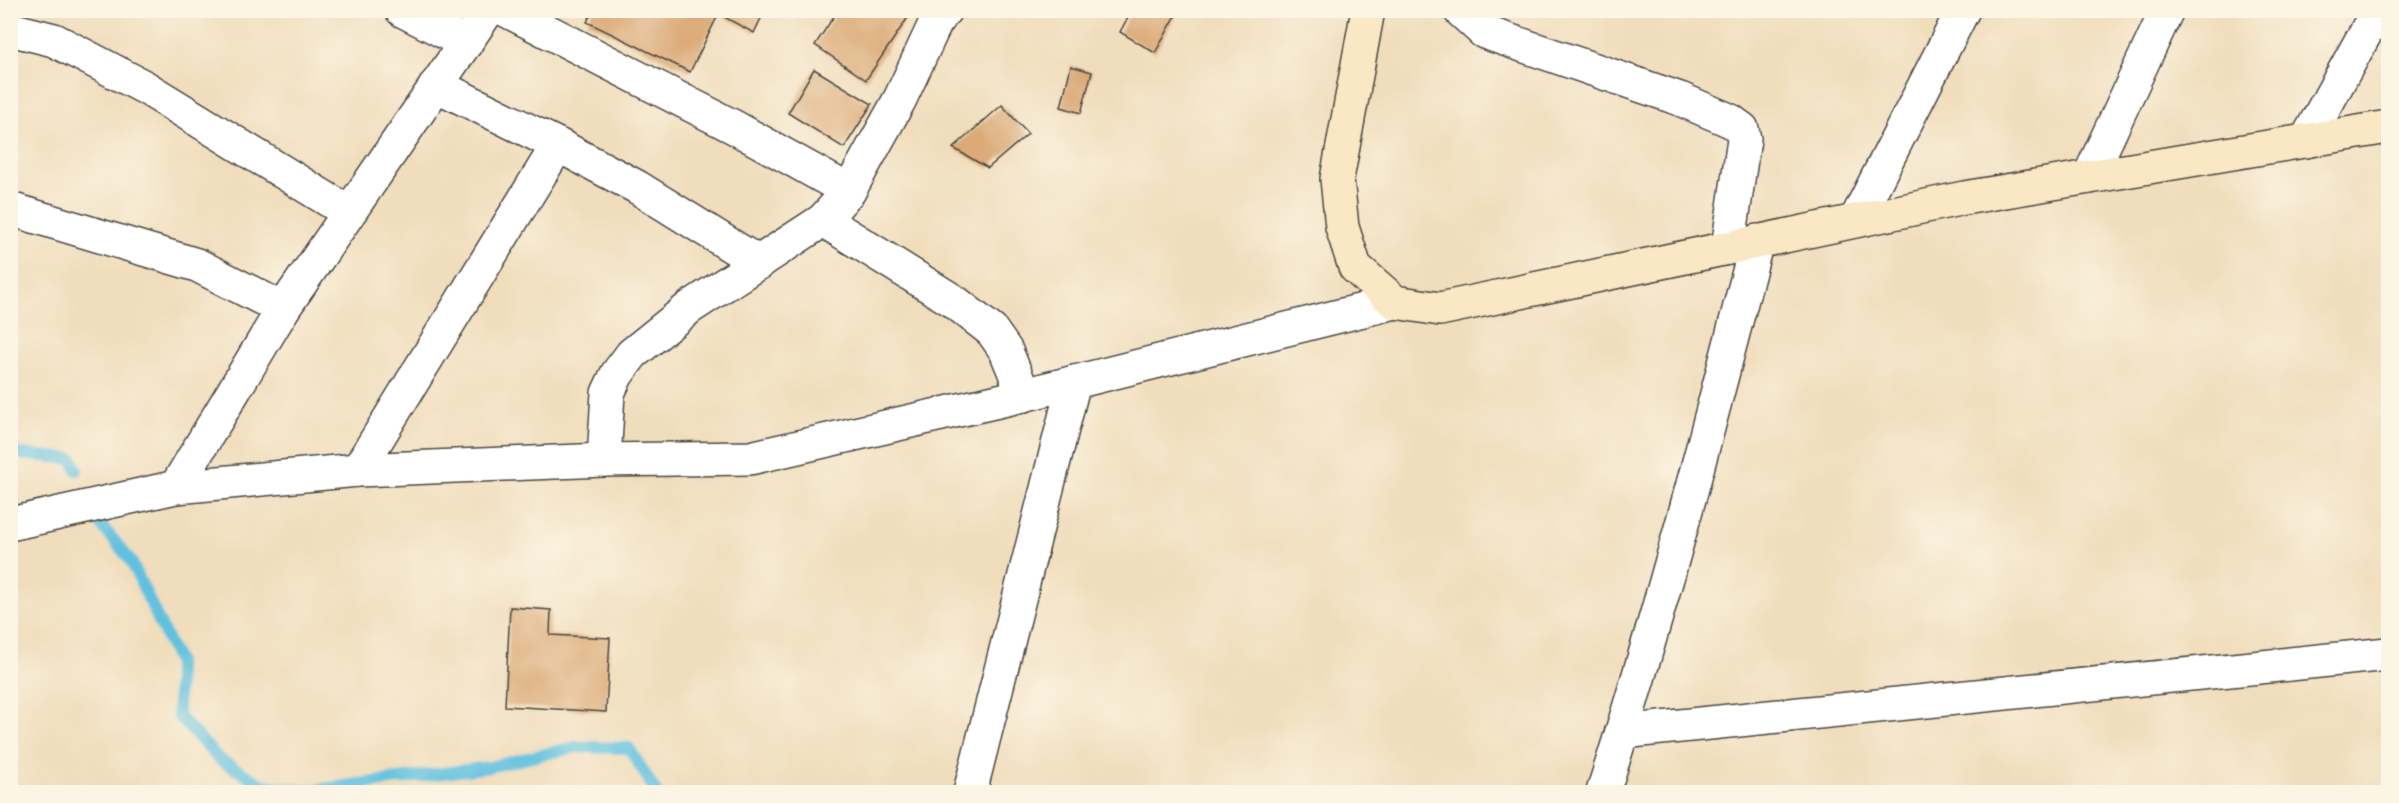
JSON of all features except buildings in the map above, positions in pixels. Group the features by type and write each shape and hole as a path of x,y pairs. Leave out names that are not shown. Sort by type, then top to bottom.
{"main road":[{"path":"1368,10 1337,179 1342,227 1355,267 1395,302 1440,309 1964,198 2388,127"}],"street":[{"path":"402,10 466,42"},
{"path":"176,487 283,309 488,10"},
{"path":"506,10 734,127 849,191"},
{"path":"604,460 608,393 617,374 632,354 689,308 823,220 849,191 900,99 935,24 945,10"},
{"path":"1460,10 1731,121 1742,129 1744,139 1742,245 1704,443 1603,792"},
{"path":"1856,220 1963,10"},
{"path":"2088,177 2167,10"},
{"path":"2306,141 2378,10"},
{"path":"10,29 54,40 146,88 348,212"},
{"path":"436,85 637,187 759,263"},
{"path":"358,470 558,145"},
{"path":"10,208 197,265 283,309"},
{"path":"823,220 955,302 992,331 1006,351 1024,395"},
{"path":"10,524 176,487 358,470 604,460 750,458 1024,395 1395,302"},
{"path":"970,792 1074,382"},
{"path":"1622,732 2388,654"}],"waterway":[{"path":"10,453 72,459 77,470"},
{"path":"102,526 131,561 178,662 178,716 220,760 263,785 307,791 489,767 575,747 629,748 656,792"}]}
